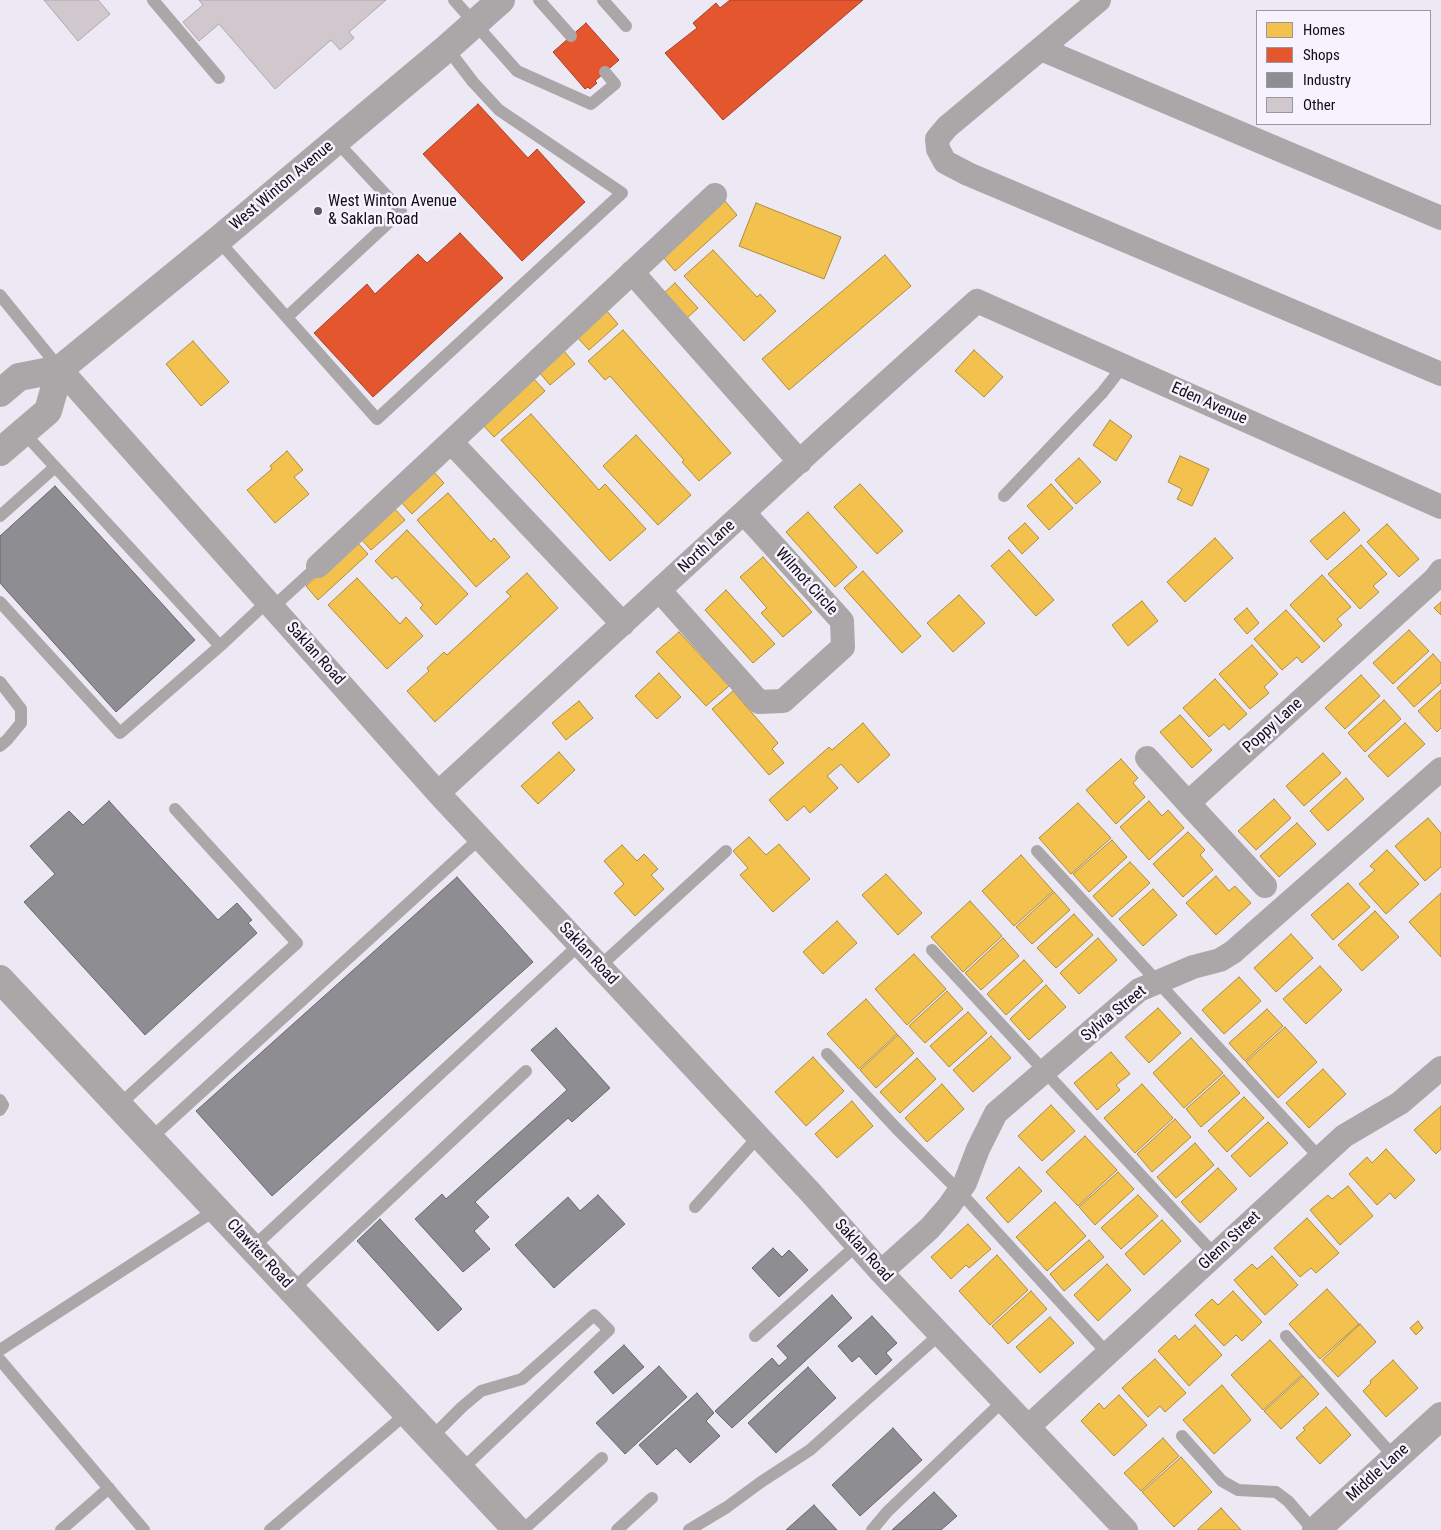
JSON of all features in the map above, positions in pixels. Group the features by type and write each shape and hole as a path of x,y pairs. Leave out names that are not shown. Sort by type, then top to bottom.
{"main road":[{"name":"West Winton Avenue","path":"0,393 19,377 60,369 218,240 447,48 501,0"},
{"path":"0,452 48,411 60,369"},
{"name":"Clawiter Road","path":"0,978 517,1530"},
{"name":"Middle Lane","path":"1314,1530 1441,1416"}],"street":[{"path":"1099,0 947,127 937,139 938,149 945,162 968,174 1441,374"},
{"path":"1041,49 1441,218"},
{"path":"318,566 715,195"},
{"path":"632,272 800,462"},
{"name":"North Lane","path":"438,793 977,301"},
{"name":"Eden Avenue","path":"977,301 1441,507"},
{"name":"Saklan Road","path":"60,369 438,793 881,1272 1126,1530"},
{"path":"451,442 623,624"},
{"name":"Wilmot Circle","path":"660,591 760,702 783,701 843,647 842,621 744,513"},
{"name":"Poppy Lane","path":"1188,803 1434,580 1441,571"},
{"path":"1147,758 1265,886"},
{"name":"Sylvia Street","path":"881,1272 930,1228 960,1191 996,1113 1140,990 1192,967 1220,960 1233,952 1441,769"},
{"name":"Glenn Street","path":"1028,1427 1344,1136 1400,1102 1441,1068"}],"lane":[{"path":"153,0 219,78"},
{"path":"454,0 517,70 591,104 615,84 605,72"},
{"path":"539,0 571,36"},
{"path":"603,0 626,26"},
{"path":"218,240 377,418 622,193 499,110 473,82 447,48"},
{"path":"286,316 401,211 336,140"},
{"path":"0,295 60,369"},
{"path":"1004,496 1102,393 1123,366"},
{"path":"23,432 220,646"},
{"path":"0,516 55,467"},
{"path":"0,602 120,733 220,646 318,566"},
{"path":"0,682 22,709 21,722 0,746"},
{"path":"119,1105 297,943 175,809"},
{"path":"150,1139 480,838"},
{"path":"600,966 726,851"},
{"path":"1037,851 1320,1158"},
{"path":"252,1248 580,945"},
{"path":"932,950 1215,1255"},
{"path":"827,1054 960,1191 1108,1354"},
{"path":"292,1290 526,1070"},
{"path":"0,1100 3,1105 0,1110"},
{"path":"696,1207 758,1137"},
{"path":"0,1350 216,1209"},
{"path":"755,1336 857,1245"},
{"path":"431,1438 481,1391 522,1379 594,1314 609,1330 460,1470"},
{"path":"689,1530 727,1507 810,1450 940,1334"},
{"path":"1286,1336 1395,1458"},
{"path":"0,1360 144,1530"},
{"path":"872,1530 887,1512 1003,1401"},
{"path":"270,1530 407,1412"},
{"path":"1182,1436 1222,1481 1238,1490 1276,1492 1288,1501 1314,1530"},
{"path":"523,1530 602,1458"},
{"path":"61,1530 108,1488"},
{"path":"617,1530 652,1498"}],"building: Homes":[{"path":"725,201 737,215 675,271 663,257"},
{"path":"756,203 841,237 824,279 739,246"},
{"path":"713,250 757,297 760,294 776,311 744,341 684,276"},
{"path":"885,255 911,286 789,390 762,359"},
{"path":"675,283 698,308 686,319 663,294"},
{"path":"606,310 618,324 589,350 577,337"},
{"path":"623,330 731,453 699,481 682,462 684,460 610,376 605,380 588,361"},
{"path":"193,341 229,382 201,406 166,364"},
{"path":"563,350 575,364 550,385 539,372"},
{"path":"974,350 1003,377 984,397 955,371"},
{"path":"533,378 545,391 494,437 482,424"},
{"path":"531,414 599,490 605,484 646,529 610,561 501,440"},
{"path":"1110,420 1132,436 1116,461 1093,445"},
{"path":"636,435 691,495 658,525 603,466"},
{"path":"287,451 303,470 294,477 309,494 275,523 247,490 272,469 270,466"},
{"path":"1180,456 1209,469 1192,506 1177,499 1182,489 1168,482"},
{"path":"1079,458 1101,482 1076,504 1055,480"},
{"path":"432,470 444,483 412,514 400,501"},
{"path":"860,484 903,531 877,554 834,507"},
{"path":"1051,484 1073,508 1049,530 1027,506"},
{"path":"448,493 491,542 494,538 510,557 476,587 417,520"},
{"path":"393,507 405,520 371,550 359,537"},
{"path":"808,512 857,567 835,587 786,532"},
{"path":"1344,512 1360,530 1327,560 1310,541"},
{"path":"1025,523 1039,538 1022,554 1008,538"},
{"path":"1387,524 1419,559 1399,577 1367,542"},
{"path":"407,530 468,594 436,625 420,608 423,605 396,576 392,579 375,561"},
{"path":"1215,538 1233,558 1185,602 1167,582"},
{"path":"356,541 368,554 318,600 306,586"},
{"path":"1361,545 1387,574 1373,586 1379,592 1360,609 1328,574"},
{"path":"1009,550 1054,600 1036,616 991,566"},
{"path":"763,557 812,612 783,637 761,613 767,608 740,577"},
{"path":"863,571 921,636 902,653 844,588"},
{"path":"527,573 558,608 435,722 407,691 429,671 427,668 444,652 447,655 511,596 506,592"},
{"path":"1322,575 1351,607 1337,619 1342,625 1324,642 1290,605"},
{"path":"357,578 400,624 406,617 423,636 387,669 328,605"},
{"path":"726,590 775,644 753,663 705,610"},
{"path":"959,595 985,623 953,652 927,623"},
{"path":"1142,601 1158,621 1128,646 1112,625"},
{"path":"1441,602 1441,615 1434,608"},
{"path":"1247,608 1259,623 1247,634 1234,619"},
{"path":"1286,610 1320,647 1302,663 1297,657 1282,670 1254,639"},
{"path":"1409,630 1429,651 1393,684 1373,663"},
{"path":"679,632 729,686 706,706 656,652"},
{"path":"1252,645 1278,674 1264,687 1269,693 1250,709 1219,674"},
{"path":"1433,654 1441,663 1441,683 1414,707 1397,688"},
{"path":"659,673 681,697 657,719 635,696"},
{"path":"1361,675 1380,696 1345,729 1325,708"},
{"path":"1215,679 1247,714 1229,730 1224,724 1209,737 1183,708"},
{"path":"1441,690 1441,728 1437,732 1418,711"},
{"path":"733,691 778,743 772,749 784,763 769,775 712,709"},
{"path":"1384,700 1401,719 1365,752 1348,733"},
{"path":"579,701 593,718 566,740 552,723"},
{"path":"1180,715 1212,750 1192,768 1160,732"},
{"path":"863,723 890,755 858,783 841,764 827,776 838,788 810,813 804,806 787,821 769,800 829,747 832,750"},
{"path":"1405,723 1425,744 1388,777 1368,756"},
{"path":"559,752 575,770 538,804 521,786"},
{"path":"1323,753 1341,773 1304,806 1286,786"},
{"path":"1121,759 1138,778 1133,783 1145,797 1116,824 1086,790"},
{"path":"1346,778 1364,799 1328,831 1310,811"},
{"path":"1274,799 1291,818 1256,850 1238,831"},
{"path":"1149,801 1162,816 1168,810 1184,828 1149,860 1120,827"},
{"path":"1078,803 1111,838 1071,874 1039,838"},
{"path":"1428,818 1441,833 1441,867 1425,881 1395,846"},
{"path":"1297,823 1316,844 1279,877 1260,856"},
{"path":"1188,832 1205,850 1200,855 1213,870 1183,897 1153,864"},
{"path":"749,837 766,855 779,844 810,879 773,912 740,875 748,868 733,851"},
{"path":"1112,840 1127,857 1089,892 1073,874"},
{"path":"622,845 637,861 644,854 658,869 651,875 664,889 635,916 614,893 624,884 604,861"},
{"path":"1387,850 1419,884 1386,914 1359,884 1375,870 1370,866"},
{"path":"1021,855 1053,891 1014,926 982,891"},
{"path":"1130,862 1150,883 1112,917 1093,896"},
{"path":"886,874 922,913 898,935 862,895"},
{"path":"1216,876 1229,891 1235,886 1251,903 1216,935 1186,903"},
{"path":"1348,883 1370,907 1333,940 1311,915"},
{"path":"1153,889 1177,915 1143,946 1119,919"},
{"path":"1054,892 1070,910 1032,944 1016,927"},
{"path":"1441,893 1441,957 1409,922"},
{"path":"970,901 1002,936 963,972 931,937"},
{"path":"1375,911 1399,937 1362,971 1338,945"},
{"path":"1074,914 1093,935 1056,968 1037,948"},
{"path":"837,921 857,943 823,974 803,952"},
{"path":"1291,934 1313,958 1276,992 1254,968"},
{"path":"1003,938 1019,956 981,990 965,973"},
{"path":"1098,938 1117,960 1079,994 1060,973"},
{"path":"914,954 946,989 907,1025 875,989"},
{"path":"1024,960 1043,981 1006,1015 987,994"},
{"path":"1320,966 1342,990 1306,1024 1283,999"},
{"path":"1239,977 1261,1001 1224,1034 1202,1010"},
{"path":"1046,985 1066,1007 1029,1040 1010,1019"},
{"path":"947,991 963,1009 925,1043 909,1026"},
{"path":"866,999 897,1034 859,1069 827,1034"},
{"path":"1158,1008 1181,1033 1149,1063 1125,1037"},
{"path":"1267,1009 1283,1026 1245,1061 1229,1043"},
{"path":"968,1012 987,1033 949,1067 930,1046"},
{"path":"1285,1027 1317,1062 1278,1098 1246,1062"},
{"path":"898,1035 914,1053 876,1088 860,1070"},
{"path":"991,1036 1011,1058 973,1092 953,1070"},
{"path":"1191,1038 1223,1073 1184,1108 1153,1073"},
{"path":"1111,1052 1130,1074 1116,1085 1120,1090 1097,1110 1074,1083"},
{"path":"813,1057 844,1091 806,1126 775,1092"},
{"path":"917,1058 936,1079 900,1113 880,1092"},
{"path":"1323,1069 1346,1094 1309,1128 1286,1103"},
{"path":"1224,1075 1240,1093 1201,1127 1186,1109"},
{"path":"942,1084 964,1109 927,1142 905,1118"},
{"path":"1142,1084 1173,1118 1135,1153 1104,1118"},
{"path":"1244,1097 1264,1118 1227,1152 1208,1131"},
{"path":"852,1101 873,1126 837,1158 815,1134"},
{"path":"1051,1105 1075,1131 1042,1161 1018,1136"},
{"path":"1441,1106 1441,1149 1436,1154 1414,1130"},
{"path":"1175,1119 1191,1137 1152,1172 1137,1154"},
{"path":"1268,1122 1288,1143 1250,1177 1231,1156"},
{"path":"1085,1136 1117,1170 1078,1206 1046,1172"},
{"path":"1195,1143 1214,1165 1176,1198 1157,1177"},
{"path":"1386,1149 1415,1180 1395,1199 1390,1193 1377,1205 1349,1174 1367,1157 1372,1163"},
{"path":"1019,1167 1042,1191 1008,1223 986,1198"},
{"path":"1218,1168 1237,1189 1200,1223 1181,1202"},
{"path":"1118,1172 1134,1189 1095,1225 1079,1207"},
{"path":"1348,1186 1373,1216 1340,1245 1310,1210 1328,1195 1332,1199"},
{"path":"1138,1195 1158,1216 1121,1249 1101,1228"},
{"path":"1055,1202 1086,1236 1047,1271 1016,1237"},
{"path":"1307,1218 1339,1253 1316,1273 1311,1268 1300,1277 1274,1248"},
{"path":"1162,1220 1181,1241 1144,1275 1125,1254"},
{"path":"968,1224 991,1249 969,1268 966,1265 951,1279 931,1257"},
{"path":"1089,1240 1104,1257 1064,1291 1050,1274"},
{"path":"997,1255 1028,1290 990,1325 959,1291"},
{"path":"1272,1256 1298,1285 1265,1315 1234,1280 1252,1264 1257,1269"},
{"path":"1107,1264 1131,1290 1098,1321 1074,1295"},
{"path":"1327,1289 1359,1324 1320,1359 1289,1324"},
{"path":"1031,1291 1047,1309 1008,1344 992,1326"},
{"path":"1233,1291 1262,1322 1242,1341 1236,1335 1224,1346 1195,1315 1212,1299 1218,1305"},
{"path":"1050,1317 1074,1343 1040,1373 1016,1347"},
{"path":"1418,1321 1423,1328 1416,1335 1410,1328"},
{"path":"1360,1324 1376,1342 1338,1377 1322,1360"},
{"path":"1195,1325 1222,1355 1189,1386 1158,1351 1175,1335 1179,1340"},
{"path":"1270,1340 1302,1375 1263,1410 1231,1375"},
{"path":"1155,1359 1186,1393 1165,1412 1160,1406 1148,1417 1122,1388"},
{"path":"1393,1360 1418,1388 1386,1417 1363,1391 1371,1383 1370,1381"},
{"path":"1303,1376 1319,1394 1281,1429 1264,1411"},
{"path":"1222,1385 1251,1420 1214,1454 1183,1420"},
{"path":"1119,1395 1147,1425 1114,1456 1081,1421 1099,1403 1104,1409"},
{"path":"1326,1407 1351,1435 1320,1464 1296,1438 1305,1430 1303,1428"},
{"path":"1163,1438 1179,1456 1141,1491 1124,1473"},
{"path":"1181,1457 1212,1492 1174,1527 1142,1492"},
{"path":"1221,1508 1241,1530 1198,1530 1198,1529"}],"building: Shops":[{"path":"730,0 863,0 723,120 665,53 697,28 693,23 716,3 720,8"},
{"path":"586,23 619,60 595,81 597,83 590,89 588,87 585,89 553,52"},
{"path":"478,104 528,158 537,149 585,202 522,261 423,154"},
{"path":"460,233 503,278 373,397 314,333 367,284 375,294 418,254 427,263"}],"building: Industry":[{"path":"55,486 195,640 116,712 0,583 0,536"},
{"path":"109,801 218,920 237,903 252,920 248,923 257,933 145,1035 24,902 55,874 30,846 69,811 83,825"},
{"path":"457,877 533,962 272,1196 196,1111"},
{"path":"556,1028 610,1088 572,1122 568,1118 475,1202 489,1217 474,1231 490,1249 463,1272 415,1219 442,1194 446,1199 567,1090 531,1050"},
{"path":"598,1195 625,1224 554,1288 515,1245 568,1197 580,1211"},
{"path":"380,1219 462,1309 438,1331 357,1241"},
{"path":"773,1248 782,1257 789,1250 808,1270 779,1297 752,1268"},
{"path":"832,1295 852,1318 732,1428 715,1411 772,1358 779,1366 788,1358 777,1346"},
{"path":"872,1316 897,1343 886,1353 892,1360 876,1375 859,1356 852,1362 838,1346"},
{"path":"624,1345 644,1367 613,1394 594,1372"},
{"path":"659,1366 687,1397 625,1454 596,1423"},
{"path":"808,1367 836,1398 776,1453 748,1423"},
{"path":"697,1393 714,1413 706,1421 720,1436 690,1463 676,1448 657,1465 639,1445"},
{"path":"893,1428 922,1460 860,1516 832,1485"},
{"path":"934,1492 957,1516 941,1530 892,1530"},
{"path":"814,1505 837,1530 786,1530"}],"building: Other":[{"path":"44,0 98,0 110,14 78,41"},
{"path":"199,0 386,0 349,32 354,38 340,50 331,40 275,89 219,24 199,41 183,22 203,5"}],"place":[{"name":"West Winton Avenue & Saklan Road","path":"318,211"}]}
